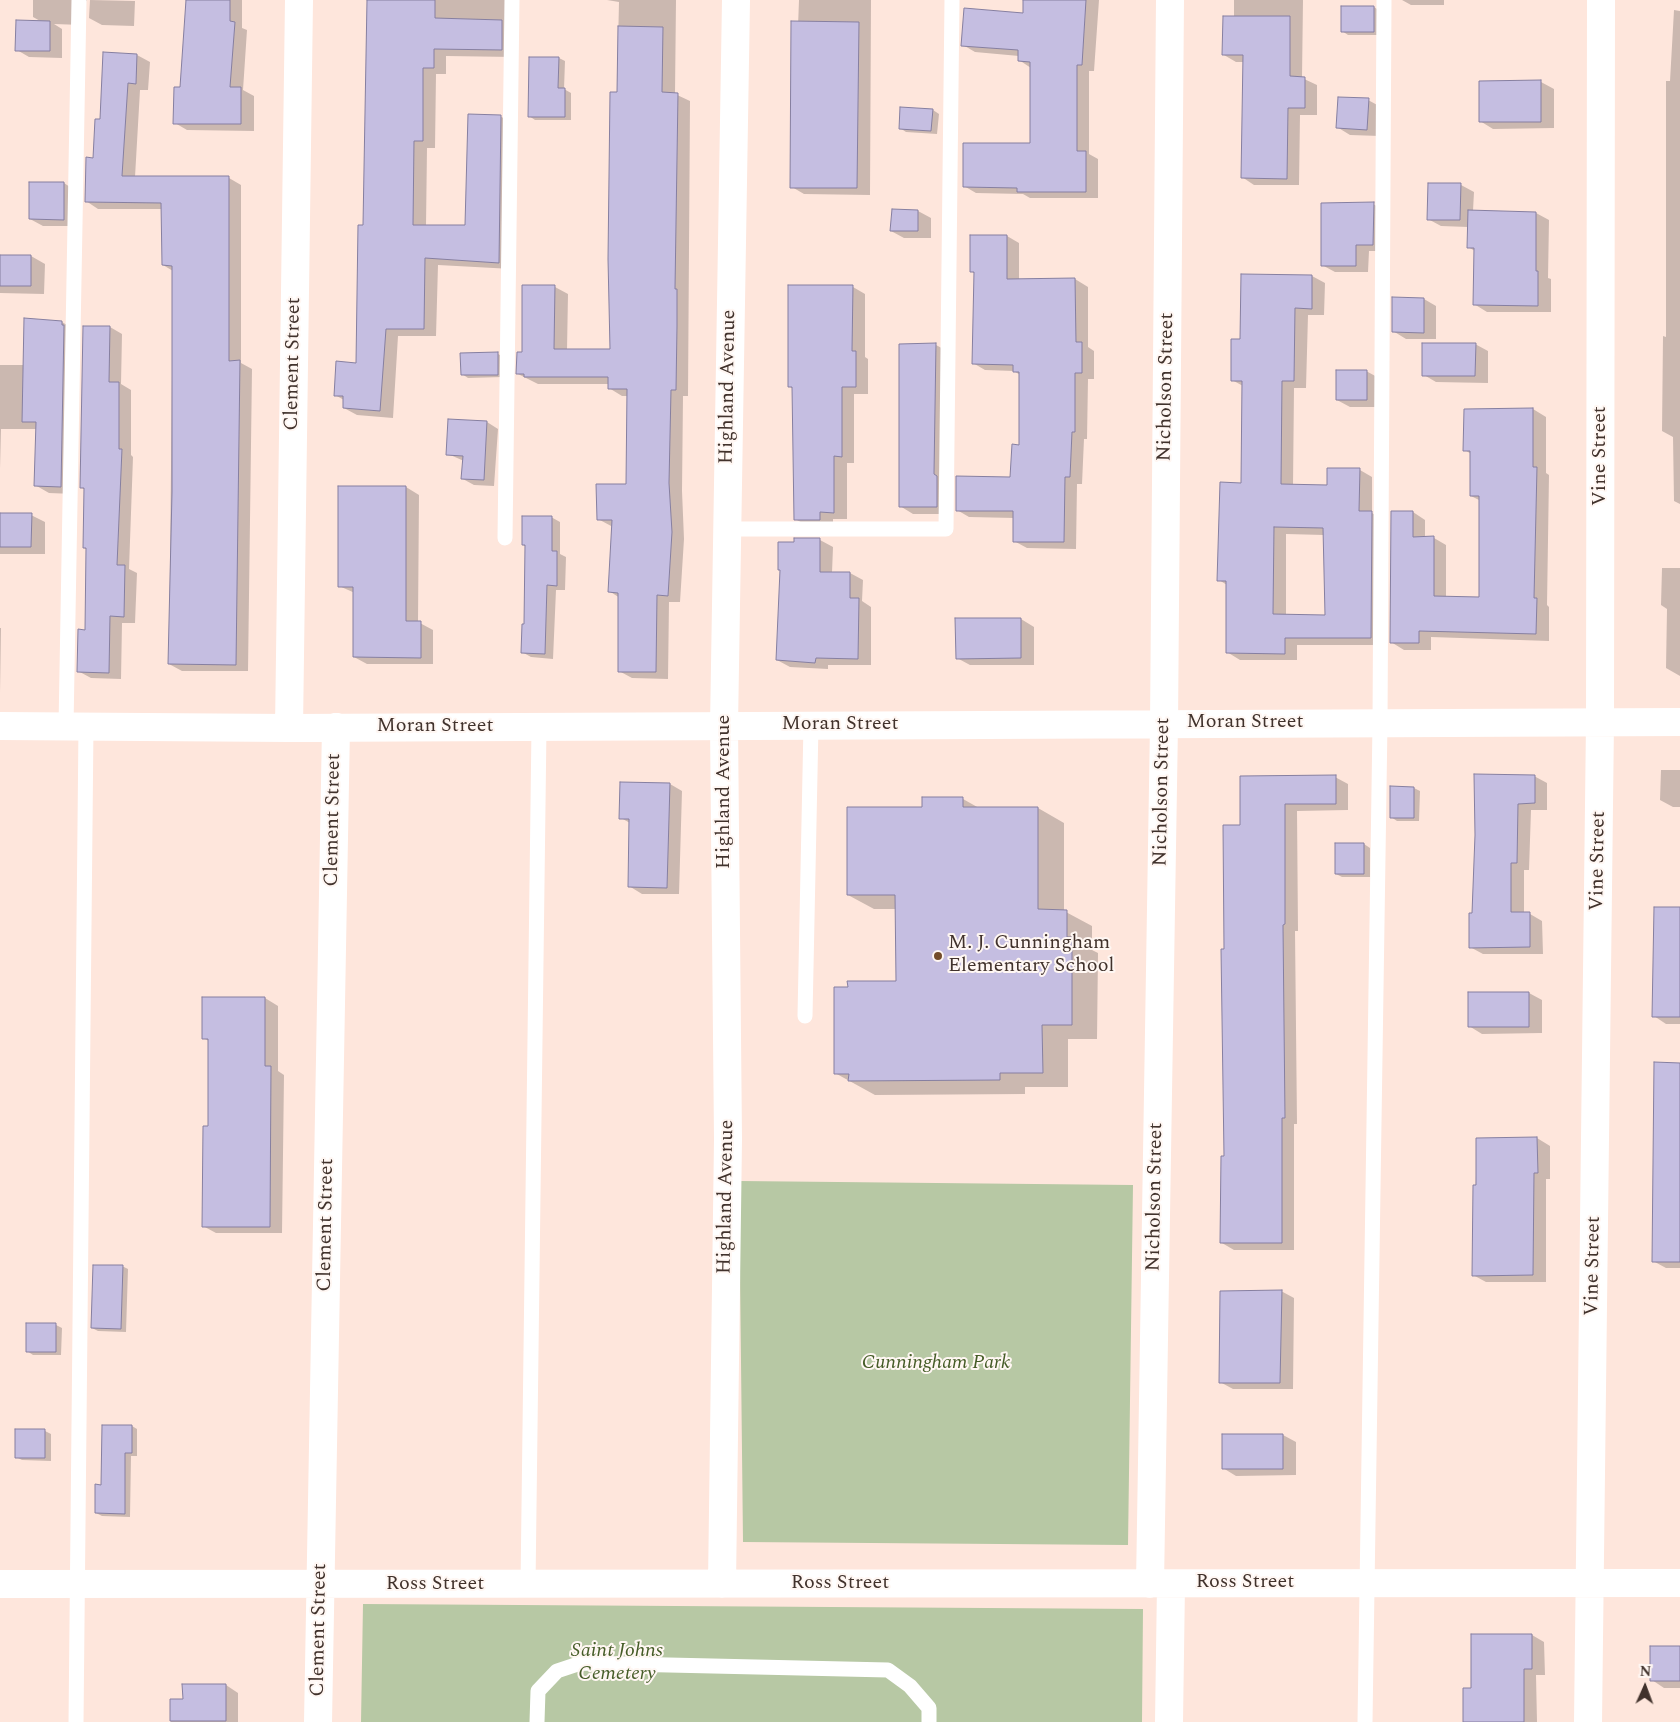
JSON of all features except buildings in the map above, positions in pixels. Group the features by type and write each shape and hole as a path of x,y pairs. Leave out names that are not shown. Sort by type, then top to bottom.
{"street":[{"name":"Clement Street","path":"290,728 298,0"},
{"name":"Highland Avenue","path":"722,1584 728,1139 724,726 736,0"},
{"name":"Nicholson Street","path":"1169,1722 1161,1584 1164,724 1170,0"},
{"name":"Vine Street","path":"1588,1722 1600,722 1601,0"},
{"name":"Moran Street","path":"0,726 290,728 1680,722"},
{"name":"Clement Street","path":"318,1722 336,727"},
{"name":"Ross Street","path":"0,1584 1680,1583"}],"lane":[{"path":"76,1722 76,726 79,0"},
{"path":"505,538 512,0"},
{"path":"727,530 946,529 952,0"},
{"path":"1365,1722 1369,1583 1369,1374 1380,723 1384,0"},
{"path":"805,1016 811,725"},
{"path":"528,1585 539,727"},
{"path":"537,1722 538,1691 558,1671 581,1663 888,1670 910,1686 929,1708 929,1722"}],"green space":[{"name":"Cunningham Park","path":"739,1181 1133,1185 1128,1545 743,1542"},
{"name":"Saint Johns Cemetery","path":"363,1604 1143,1609 1142,1722 361,1722"}],"place":[{"name":"M. J. Cunningham Elementary School","path":"938,956"}]}
